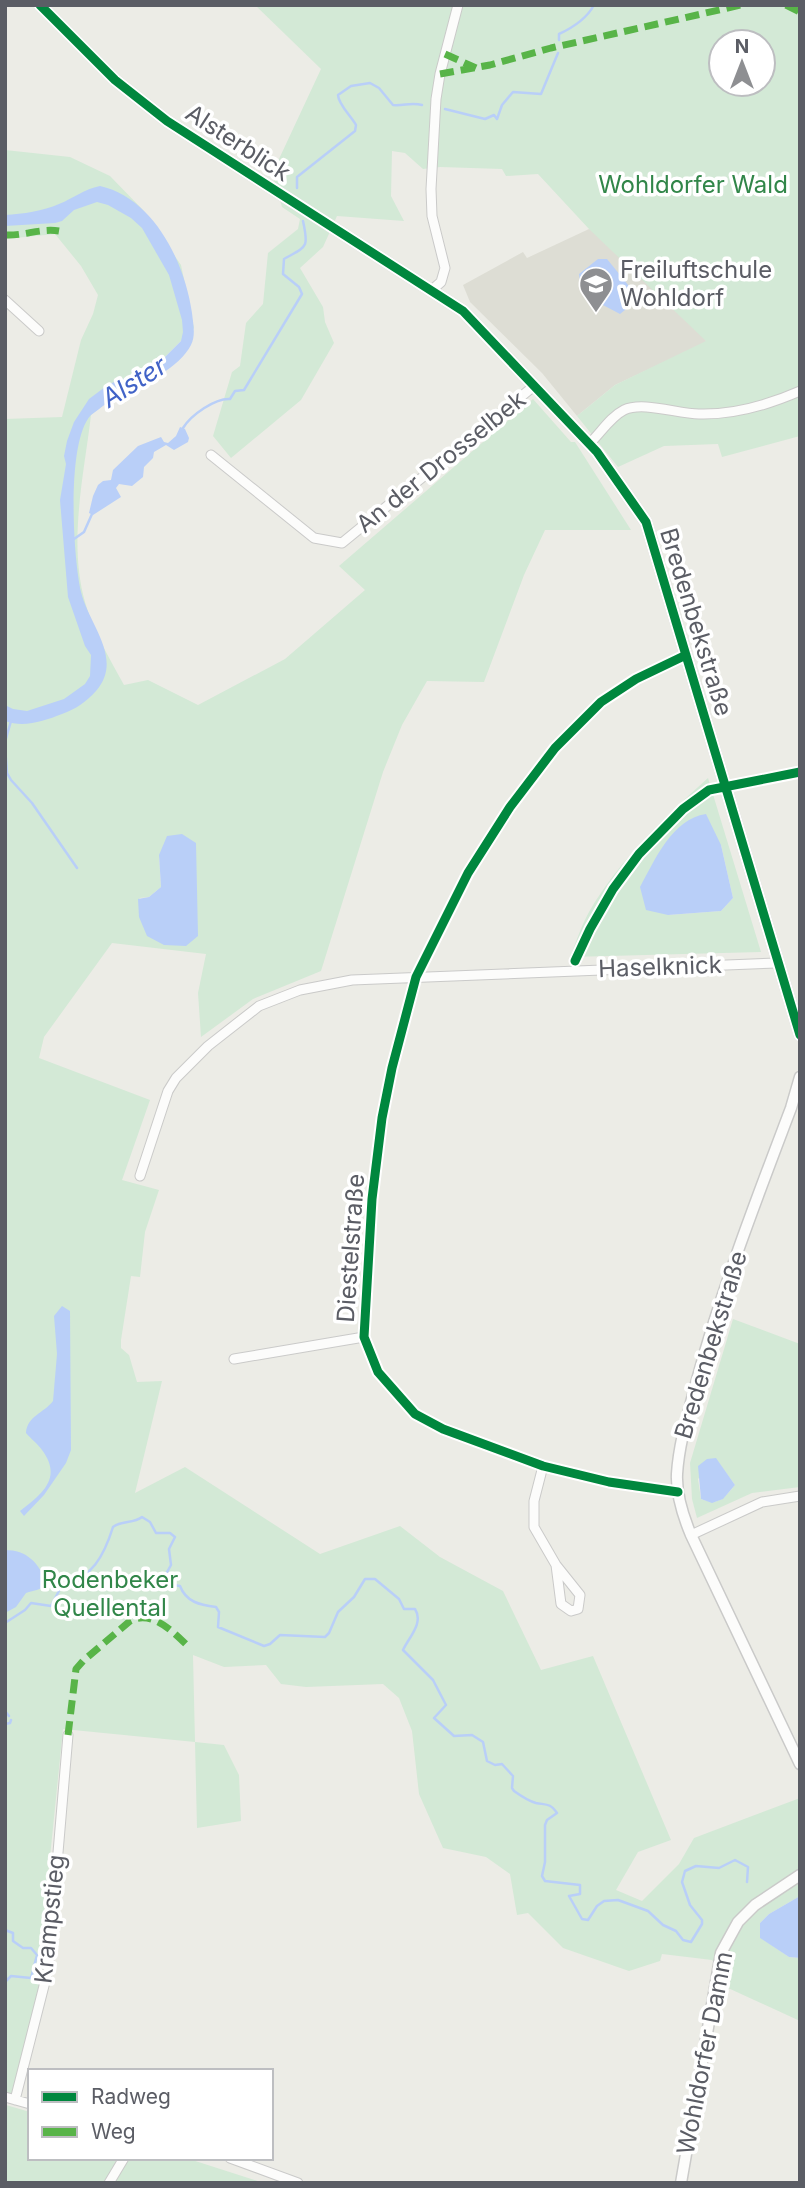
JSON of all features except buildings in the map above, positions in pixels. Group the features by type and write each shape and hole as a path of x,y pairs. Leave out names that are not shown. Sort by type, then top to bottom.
{"street":[{"name":"Alsterblick","path":"40,5 115,80 167,121 433,289"},
{"path":"433,289 441,282 445,268 432,216 436,99 458,5"},
{"name":"Bredenbekstraße","path":"433,289 471,318 589,444 646,522 800,1035"},
{"path":"5,300 39,331"},
{"name":"An der Drosselbek","path":"211,455 314,538 342,543 534,386"},
{"path":"589,444 618,414 631,408 714,414 760,406 800,391"},
{"name":"Diestelstraße","path":"678,1492 609,1482 543,1466 443,1429 415,1414 378,1372 364,1337 372,1199 382,1118 416,977 468,873 510,807 555,748 601,702 636,678 686,655"},
{"name":"Haselknick","path":"140,1176 159,1113 176,1078 208,1046 259,1006 300,990 352,980 777,963"},
{"name":"Bredenbekstraße","path":"800,1077 710,1332 681,1443 678,1492 683,1517 691,1535 800,1764"},
{"path":"234,1359 364,1337"},
{"path":"543,1466 534,1502 534,1527 556,1565 580,1595 578,1609 571,1611 561,1604 556,1565"},
{"path":"691,1535 762,1502 800,1496"},
{"name":"Krampstieg","path":"10,2099 48,1970 68,1735"},
{"name":"Wohldorfer Damm","path":"681,2183 721,1953 738,1922 767,1897 800,1875"},
{"path":"10,2099 28,2104"},
{"path":"109,2183 123,2160"},
{"path":"235,2160 298,2183"}],"shaded area":[{"name":"Freiluftschule Wohldorf","path":"589,229 630,243 707,342 615,385 577,416 542,373 470,302 463,285 523,252 527,258"}],"green space":[{"name":"Wohldorfer Wald","path":"255,5 800,5 800,436 722,457 718,444 664,446 618,467 577,416 615,385 706,341 589,229 538,174 506,176 502,169 423,169 405,153 392,151 391,196 404,221 337,216 323,247 300,268 323,307 325,322 334,343 301,400 231,458 213,436 232,372 240,366 246,323 263,304 268,253 298,229 300,219 282,207 272,174 321,69"},
{"name":"Rodenbeker Quellental","path":"5,150 70,157 110,176 143,210 181,265 194,328 162,360 141,373 91,415 79,508 80,579 92,624 124,685 148,680 198,705 285,659 365,590 339,566 533,399 571,442 575,442 631,530 545,530 524,575 484,682 427,681 402,725 383,772 321,971 253,999 201,1037 198,993 206,954 112,943 44,1037 39,1058 150,1100 122,1180 159,1190 145,1232 140,1277 131,1276 121,1340 121,1348 129,1355 137,1382 162,1381 135,1493 185,1467 320,1554 400,1526 440,1557 503,1591 541,1670 593,1656 671,1840 638,1852 616,1890 642,1901 679,1864 694,1838 800,1798 800,1896 769,1914 760,1923 761,1938 789,1957 800,1958 800,2021 728,1988 727,1978 712,1960 662,1954 660,1961 629,1971 563,1948 528,1913 517,1915 510,1874 486,1857 443,1848 419,1794 412,1731 399,1698 383,1684 306,1687 281,1684 266,1665 224,1667 193,1655 195,1742 63,1729 43,1926 47,1964 12,2095 6,2105 28,2111 28,2160 192,2160 264,2183 5,2183 5,419 62,417 81,340 93,314 98,295 81,266 55,234 5,239","holes":["159,855 185,946 139,898 149,897 161,887"]},
{"path":"708,778 761,952 570,957 589,912 614,875 643,840","holes":["721,845 733,898 721,911 668,915"]},
{"path":"733,1319 800,1344 800,1487 752,1493 697,1518 692,1499 690,1463","holes":["716,1459 735,1485 720,1500 712,1502 701,1499 698,1479"]},
{"path":"195,1742 224,1745 239,1775 241,1821 197,1828"}],"water":[{"name":"Alster","path":"100,186 119,193 136,204 164,235 174,254 188,294 193,337 186,353 170,368 114,398 91,415 83,429 75,473 76,553 81,592 106,654 104,679 92,695 72,710 34,723 12,723 5,721 5,705 27,711 64,699 85,684 90,676 91,655 85,646 68,597 60,500 66,464 64,456 74,422 89,399 109,384 139,373 162,360 181,341 183,332 169,275 142,228 131,218 97,202 74,210 62,221 55,223 5,226 5,215 46,209"},
{"path":"598,259 607,259 629,286 631,305 620,314 601,304 580,283 579,274"},
{"path":"180,427 185,429 188,442 174,450 166,445 154,452 153,458 144,467 143,477 132,486 119,484 116,488 121,497 93,515 89,513 98,485 111,480 113,470 138,446 161,437 168,443 176,436"},
{"path":"706,814 721,845 733,898 721,911 668,915 646,910 640,887 659,853 683,824"},
{"path":"182,834 196,843 198,936 186,946 164,945 147,936 139,917 138,899 149,897 161,887 159,855 167,836"},
{"path":"62,1306 70,1311 71,1450 66,1463 44,1495 24,1516 20,1511 42,1492 50,1477 48,1460 26,1433 29,1423 53,1401 57,1354 54,1316"},
{"path":"716,1458 735,1485 723,1499 712,1503 701,1499 698,1466 707,1459"},
{"path":"5,1550 26,1555 40,1569 46,1582 40,1589 26,1593 16,1607 5,1613"},
{"path":"800,1896 800,1958 789,1957 760,1938 760,1923 769,1914"}],"waterway":[{"path":"559,40 559,34 579,22 594,5"},
{"path":"445,109 485,119 494,115 497,119 502,105 513,92 541,94 558,53"},
{"path":"297,188 297,177 355,131 356,125 342,106 338,95 351,86 370,83 379,88 393,105 422,105"},
{"path":"183,428 204,408 217,401 230,399 235,391 244,390 302,294 299,287 283,274 284,259 302,248 306,241 303,221"},
{"path":"74,539 84,532 92,514"},
{"path":"5,742 11,721"},
{"path":"5,746 7,773 11,780 32,803 77,868"},
{"path":"5,1623 31,1603 51,1606 61,1587 89,1572 101,1556 113,1527 142,1517 150,1522 156,1533 170,1533 175,1537 169,1549 171,1565 166,1574 166,1584 180,1586 194,1602 216,1607 219,1612 218,1627 264,1646 280,1635 325,1637 338,1612 354,1597 365,1579 375,1579 399,1599 404,1609 415,1609 417,1625 403,1650 433,1680 446,1705 434,1718 454,1736 472,1735 483,1742 487,1761 495,1765 502,1764 513,1776 514,1791 530,1801 550,1806 557,1813 547,1820 545,1825 545,1862 542,1876 545,1881 580,1885 580,1894 569,1896 582,1919 588,1920 597,1906 604,1901 618,1900 648,1911 663,1925 676,1931 683,1940 691,1942 702,1920 690,1905 682,1882 685,1871 696,1866 719,1868 735,1860 748,1867 747,1882"},
{"path":"5,1711 9,1716"},
{"path":"5,1724 11,1720"},
{"path":"5,1930 13,1933 13,1941 23,1948 31,1948 37,1955 31,1978 11,1976 5,1982"}],"marked path":[{"path":"440,74 490,65 551,48 741,5"},
{"path":"786,5 800,12"},
{"path":"445,54 476,68"},
{"path":"5,235 59,231"},
{"path":"68,1735 76,1669 130,1621 139,1618 155,1621 190,1648"}],"cycle path":[{"path":"40,5 115,80 167,121 463,311 597,452 646,522 800,1035"},
{"path":"678,1492 609,1482 543,1466 443,1429 415,1414 378,1372 364,1337 372,1199 382,1118 416,977 468,873 510,807 555,748 601,702 636,679 686,655"},
{"path":"575,961 613,889 639,854 683,809 709,790 800,772"}],"place":[{"name":"Freiluftschule Wohldorf","path":"596,314"}]}
